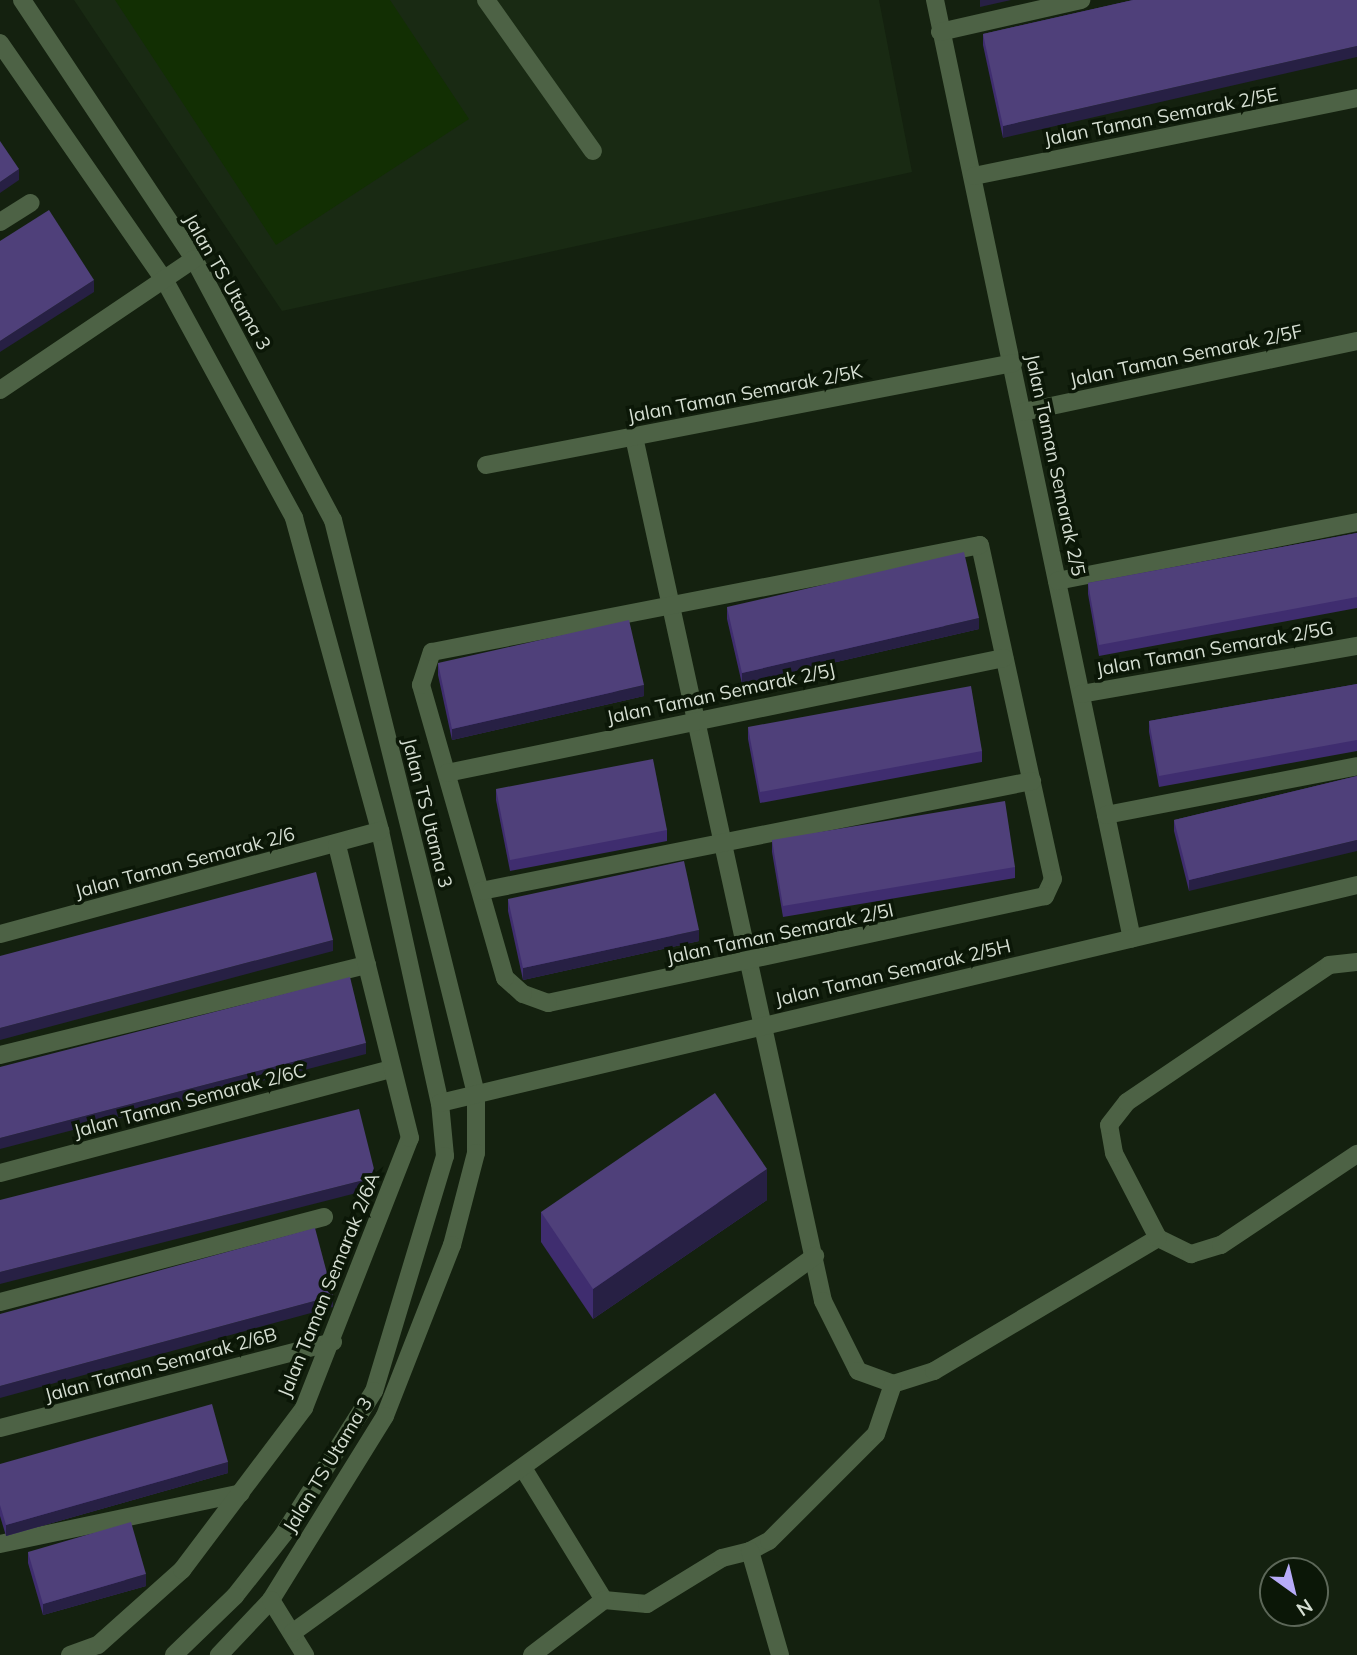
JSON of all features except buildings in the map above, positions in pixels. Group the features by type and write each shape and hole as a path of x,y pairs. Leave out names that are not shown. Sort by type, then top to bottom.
{"street":[{"name":"Jalan TS Utama 3","path":"22,0 194,259 333,520 475,1094 476,1153 452,1245 385,1416 271,1600 219,1655"},
{"path":"486,0 593,152"},
{"name":"Jalan Taman Semarak 2/5","path":"935,0 1132,939"},
{"path":"940,32 1081,0"},
{"name":"Jalan TS Utama 3","path":"0,43 165,281 294,518 380,831 440,1102 445,1156 374,1391 283,1535 235,1597 174,1655"},
{"name":"Jalan Taman Semarak 2/5E","path":"974,176 1357,98"},
{"path":"0,222 30,202"},
{"path":"0,390 194,259"},
{"name":"Jalan Taman Semarak 2/5F","path":"1023,412 1357,341"},
{"name":"Jalan Taman Semarak 2/5K","path":"486,465 1013,363"},
{"path":"634,437 816,1256 823,1301 859,1371 893,1384 934,1371 1158,1238"},
{"path":"1058,581 1357,522"},
{"path":"975,544 1004,658 1032,781 481,891 421,685 432,652 975,544"},
{"name":"Jalan Taman Semarak 2/5G","path":"1081,694 1357,646"},
{"name":"Jalan Taman Semarak 2/5J","path":"447,773 1004,658"},
{"path":"1106,815 1357,766"},
{"name":"Jalan Taman Semarak 2/5I","path":"481,891 505,978 523,994 548,1003 749,962 1045,896 1053,878 1032,781"},
{"name":"Jalan Taman Semarak 2/6","path":"0,934 337,845 380,831"},
{"name":"Jalan Taman Semarak 2/6A","path":"70,1655 97,1644 182,1570 304,1408 333,1342 410,1138 337,845"},
{"name":"Jalan Taman Semarak 2/5H","path":"440,1102 1357,885"},
{"path":"1357,962 1329,965 1127,1102 1110,1125 1114,1153 1158,1238 1191,1254 1221,1245 1357,1154"},
{"path":"0,1055 367,965"},
{"name":"Jalan Taman Semarak 2/6C","path":"0,1173 391,1069"},
{"path":"0,1302 324,1217"},
{"path":"292,1633 816,1256"},
{"name":"Jalan Taman Semarak 2/6B","path":"0,1428 333,1342"},
{"path":"532,1655 604,1600 647,1604 722,1558 750,1552 769,1541 876,1434 893,1384"},
{"path":"523,1468 604,1600"},
{"path":"0,1544 241,1493"},
{"path":"750,1552 780,1655"},
{"path":"271,1600 305,1655"}],"shaded area":[{"path":"74,0 879,0 912,172 282,311"},
{"path":"115,0 390,0 469,119 276,245"}]}
